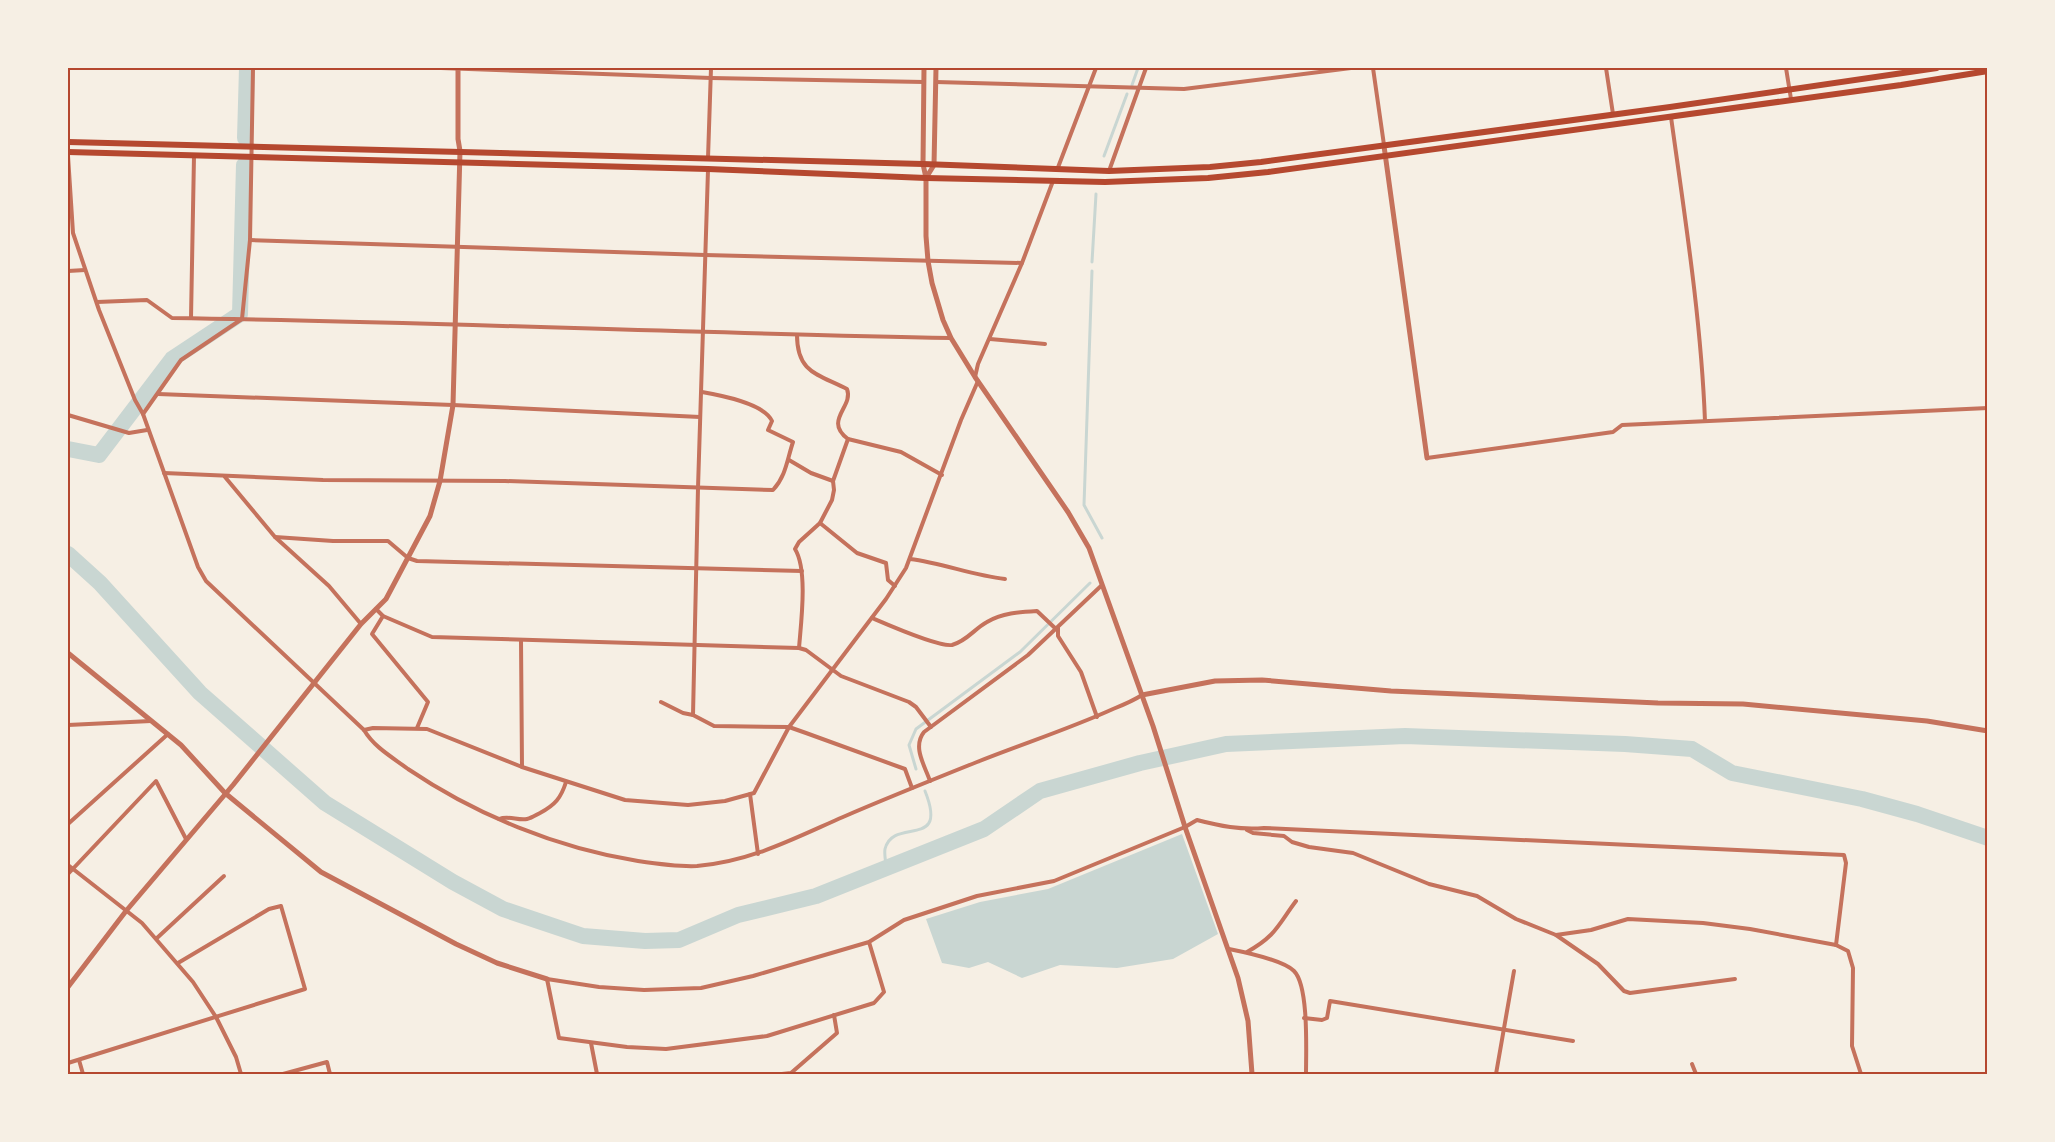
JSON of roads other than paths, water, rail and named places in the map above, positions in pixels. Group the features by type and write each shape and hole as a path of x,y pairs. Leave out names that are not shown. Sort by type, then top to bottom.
{"main road":[{"path":"68,142 460,151 1109,171 1210,167 1384,146 1937,68"},
{"path":"68,154 460,162 1105,182 1208,178 1268,172 1671,117 1988,71"}],"street":[{"path":"142,413 158,394 180,360 241,319 250,240 253,68"},
{"path":"441,68 711,78 924,82"},
{"path":"68,987 70,979 233,785 362,624 386,599 430,516 440,481 453,405 460,162 458,68"},
{"path":"708,159 711,68"},
{"path":"924,68 923,164 926,178 926,236 932,283 943,320 951,338 976,379 1068,512 1089,548 1142,695 1238,978 1248,1021 1252,1074"},
{"path":"926,178 934,165 936,68"},
{"path":"1056,170 1095,68"},
{"path":"1109,171 1146,68"},
{"path":"936,82 1184,89 1351,68"},
{"path":"1373,68 1427,458 1614,432 1622,424 1988,408"},
{"path":"1606,68 1613,114"},
{"path":"1786,68 1791,100"},
{"path":"1671,117 1694,278 1702,357 1705,422"},
{"path":"68,154 73,233 198,567 206,581 313,687 364,730 369,739 382,751 428,782 499,819 558,842 651,863 696,866 743,859 912,788 1097,717 1142,695 1215,681 1263,680 1391,691 1658,703 1743,704 1927,721 1988,730"},
{"path":"191,318 194,156"},
{"path":"693,715 708,169"},
{"path":"364,730 373,728 427,729 522,767 625,800 661,804 706,804 754,793 789,727 872,618 895,586 910,559 976,379 978,364 1022,263 1053,180"},
{"path":"250,240 1022,263"},
{"path":"68,271 85,270"},
{"path":"97,302 147,300 172,318 457,323 951,338"},
{"path":"796,335 798,356 806,367 847,389 848,398 838,418 842,434 848,438 901,452 942,475"},
{"path":"990,339 1045,344"},
{"path":"164,473 323,480 773,490 789,460 793,442 768,430 772,421 770,416 746,403 702,392"},
{"path":"158,394 700,417"},
{"path":"68,415 129,433 147,430"},
{"path":"799,648 802,618 802,571 801,558 795,549 799,542 820,523 832,500 833,481 848,438"},
{"path":"789,460 811,473 833,481"},
{"path":"224,476 275,537 329,586 362,624"},
{"path":"820,523 856,554 886,563 888,580 895,586"},
{"path":"275,537 333,541 388,541 408,558 428,561 802,571"},
{"path":"910,559 1005,579"},
{"path":"930,781 918,743 924,732 1028,655 1102,585"},
{"path":"376,609 383,616 432,637 799,648 806,650 841,676 909,702 930,726"},
{"path":"872,618 913,635 946,645 962,641 986,622 1006,614 1037,611 1056,628 1058,636 1086,684 1097,717"},
{"path":"383,616 372,634 395,665 428,702 417,728"},
{"path":"521,640 522,767"},
{"path":"68,653 181,745 225,793 321,872 456,944 497,963 547,979 600,987 644,990 701,988 753,976 869,942 904,920 977,896 1054,881 1197,820 1230,828 1246,829 1275,828 1844,855 1846,863 1836,945"},
{"path":"661,702 714,726 789,727 905,770 912,788"},
{"path":"68,725 152,721"},
{"path":"68,824 168,734"},
{"path":"68,874 156,781 186,839"},
{"path":"499,819 504,816 527,819 533,817 554,805 563,793 566,782"},
{"path":"750,794 758,854"},
{"path":"1246,829 1253,833 1284,836 1292,842 1309,847 1353,853 1429,884 1477,896 1516,920 1556,935 1598,964 1624,991 1630,993 1735,979"},
{"path":"68,865 142,923 178,963 216,1017 236,1057 241,1074"},
{"path":"157,938 224,876"},
{"path":"1246,953 1273,935 1296,901"},
{"path":"68,1063 305,989 281,906 269,909 178,963"},
{"path":"1556,935 1591,930 1628,919 1750,928 1836,945 1848,951 1853,968 1852,1046 1861,1074"},
{"path":"547,979 559,1038 666,1049 767,1036 874,1003 884,992 869,942"},
{"path":"1228,949 1281,963 1294,971 1300,979 1305,1018 1306,1074"},
{"path":"1496,1074 1514,971"},
{"path":"1305,1018 1322,1020 1327,1018 1330,1001 1573,1041"},
{"path":"782,1074 791,1073 837,1034 834,1015"},
{"path":"591,1043 597,1074"},
{"path":"79,1060 83,1074"},
{"path":"283,1074 327,1062 330,1074"},
{"path":"1692,1064 1696,1074"}],"waterway":[{"path":"245,138 247,68"},
{"path":"1132,85 1138,68"},
{"path":"1104,156 1127,94"},
{"path":"68,449 99,455 172,359 240,314 244,165"},
{"path":"1092,262 1096,194"},
{"path":"1092,271 1084,505 1102,538"},
{"path":"68,554 100,583 200,693 325,803 453,882 503,909 583,936 645,941 679,940 738,915 816,896 984,829 1040,791 1140,763 1226,744 1405,736 1625,744 1692,749 1732,773 1862,799 1917,814 1988,838"},
{"path":"916,769 909,745 916,729 1020,652 1090,583"},
{"path":"886,868 885,849 890,839 898,834 925,827 930,821 930,809 925,791"}]}
